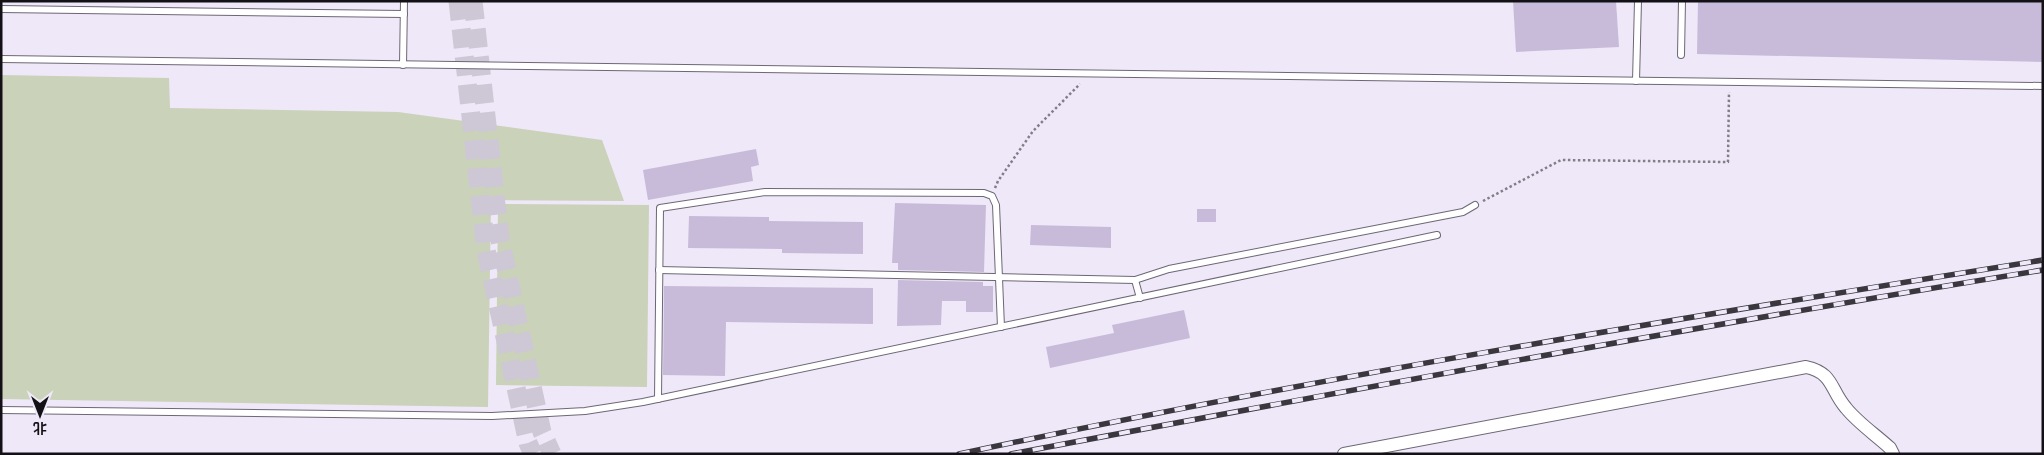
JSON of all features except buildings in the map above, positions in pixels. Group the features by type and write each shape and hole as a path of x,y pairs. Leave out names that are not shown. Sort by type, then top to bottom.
{"street":[{"path":"1344,454 1806,367 1820,370 1829,380 1845,408 1890,448 1893,454"}],"lane":[{"path":"403,65 404,1"},
{"path":"1636,80 1638,1"},
{"path":"1681,55 1682,1"},
{"path":"1,8 404,14"},
{"path":"1,59 2043,86"},
{"path":"658,399 660,208 765,192 984,193 992,196 996,205 1001,327"},
{"path":"659,270 1135,280 1169,269 1463,212 1475,205"},
{"path":"1,410 492,416 585,410 658,399 1436,235"},
{"path":"1135,280 1140,298"}],"path":[{"path":"992,196 998,181 1034,131 1066,100 1089,73"},
{"path":"1475,205 1561,160 1728,162 1729,82"}],"green space":[{"path":"1,75 169,78 170,108 398,112 602,140 624,201 491,200 488,407 1,399"},
{"path":"498,204 649,205 647,387 496,385"}],"tunnel":[{"path":"458,1 486,250 528,443 533,454"},
{"path":"473,1 500,240 542,432 552,454"}],"railway":[{"path":"959,454 1229,399 1364,374 1771,304 2043,260"},
{"path":"1011,454 1526,359 1784,313 2043,270"}]}
